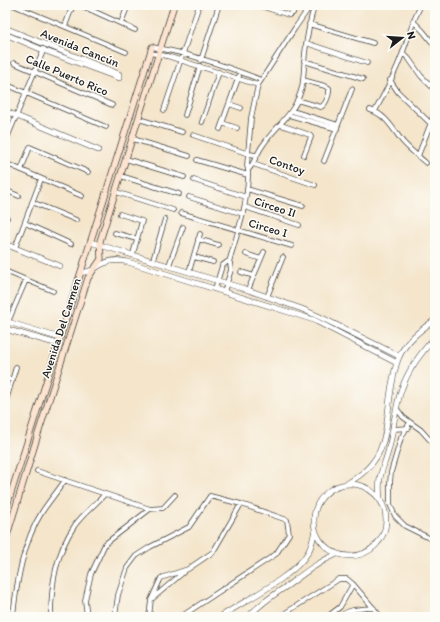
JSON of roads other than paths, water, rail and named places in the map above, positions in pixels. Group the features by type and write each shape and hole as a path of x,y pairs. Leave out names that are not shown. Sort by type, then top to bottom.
{"main road":[{"name":"Avenida Del Carmen","path":"5,542 88,278 101,259 100,241 161,51 174,5"},
{"name":"Avenida Del Carmen","path":"6,510 29,432 151,50"},
{"path":"140,84 149,88"},
{"path":"29,432 39,432"},
{"path":"6,510 15,511"}],"street":[{"path":"13,5 126,52"},
{"path":"64,26 74,5"},
{"path":"80,5 135,30"},
{"path":"121,23 128,5"},
{"path":"164,110 199,5"},
{"path":"257,5 272,7 289,15 293,13 295,5"},
{"path":"224,292 231,270 229,262 239,230 246,197 249,169 247,166 250,118 258,85 311,5"},
{"path":"249,169 253,164 256,155 292,111 297,100 303,80 309,24 315,5"},
{"path":"421,5 390,80 373,111 395,129 402,140 426,163"},
{"path":"430,5 435,11"},
{"path":"201,60 218,8"},
{"path":"305,14 311,17"},
{"path":"413,22 423,31 435,46"},
{"path":"309,24 374,43"},
{"name":"Avenida Cancún","path":"5,28 8,33 43,50 119,78 119,74 45,44 8,33"},
{"path":"306,43 367,63"},
{"path":"6,140 45,44"},
{"name":"Avenida Del Carmen","path":"151,50 183,54 261,80"},
{"name":"Avenida Del Carmen","path":"161,51 181,60 258,85"},
{"path":"402,53 409,59 421,76 435,90"},
{"path":"304,61 363,79"},
{"name":"Calle Puerto Rico","path":"14,63 112,105"},
{"path":"185,114 200,66"},
{"path":"202,122 219,72"},
{"path":"220,129 240,72"},
{"path":"297,100 321,107 324,105 330,91 328,87 303,80"},
{"path":"390,80 398,92 430,123"},
{"path":"5,84 106,127"},
{"path":"324,161 352,88"},
{"path":"229,104 241,108"},
{"path":"5,111 98,150"},
{"path":"292,111 337,127"},
{"path":"418,156 435,112"},
{"path":"288,115 337,127"},
{"path":"139,119 182,132"},
{"path":"222,123 237,128"},
{"path":"281,125 310,135 311,137 304,154"},
{"path":"193,135 248,154 256,155"},
{"path":"133,139 189,156"},
{"path":"21,170 30,147 88,172"},
{"path":"126,159 184,177"},
{"path":"197,160 248,175"},
{"path":"5,163 82,196"},
{"name":"Contoy","path":"253,164 315,185"},
{"path":"121,176 179,194"},
{"path":"15,248 41,179"},
{"path":"194,180 246,197"},
{"path":"247,189 304,206"},
{"path":"5,190 20,196"},
{"path":"116,192 173,210"},
{"path":"189,196 243,214"},
{"path":"32,202 76,220"},
{"name":"Circeo II","path":"244,207 299,225"},
{"name":"Circeo I","path":"181,213 292,246"},
{"path":"120,214 142,221 133,254"},
{"path":"153,260 165,219"},
{"path":"25,222 71,244"},
{"path":"169,265 183,227"},
{"path":"115,233 137,239"},
{"path":"189,272 200,234"},
{"path":"198,239 218,245"},
{"path":"90,242 198,274 313,313 399,356"},
{"path":"5,244 60,266"},
{"path":"124,261 126,252"},
{"path":"248,290 264,252"},
{"path":"246,254 262,258"},
{"path":"194,257 213,262"},
{"path":"270,307 270,298 282,257"},
{"path":"81,272 89,272 111,261 124,261 314,320 397,363"},
{"path":"215,289 222,266 229,262"},
{"path":"5,271 53,290"},
{"path":"241,272 254,276"},
{"path":"194,283 198,274"},
{"path":"7,322 26,280"},
{"path":"348,483 357,484 368,488 380,499 384,505 387,516 386,529 381,540 373,550 361,555 349,557 337,554 326,548 318,538 314,526 314,514 318,503 325,493 334,487 348,483 365,472 380,453 387,428 392,387 399,356 412,338 435,320"},
{"name":"Avenida Del Carmen","path":"7,322 59,341"},
{"name":"Avenida Del Carmen","path":"5,329 30,337 59,341"},
{"path":"30,337 32,330"},
{"path":"380,499 380,474 387,455 401,389 414,363 435,337"},
{"path":"5,404 16,367"},
{"path":"5,378 12,380"},
{"path":"392,387 401,389"},
{"path":"397,409 403,416 435,443"},
{"path":"410,422 401,438 391,472 390,504 395,516 405,526 416,533 435,541"},
{"path":"393,430 417,427"},
{"path":"37,471 150,509 163,508 175,495"},
{"path":"13,615 15,593 25,547 41,513 66,480"},
{"path":"51,617 51,594 59,556 76,525 105,494"},
{"path":"115,617 118,595 127,568 136,556 189,527 210,496 242,504 287,520 289,534 276,554 182,617"},
{"path":"151,600 188,568 213,552 242,504"},
{"path":"87,617 85,600 91,574 105,544 150,509"},
{"path":"220,617 298,565 308,553 316,530"},
{"path":"248,617 267,600 309,569 323,560 337,554"},
{"path":"149,617 151,600 161,578 188,568"},
{"path":"279,617 339,579 347,580 353,584 381,617"},
{"path":"326,617 340,607 353,584"},
{"path":"340,607 345,612"},
{"path":"340,617 345,612 356,609 374,608"},
{"path":"374,617 378,613"},
{"path":"7,614 19,617"}]}
